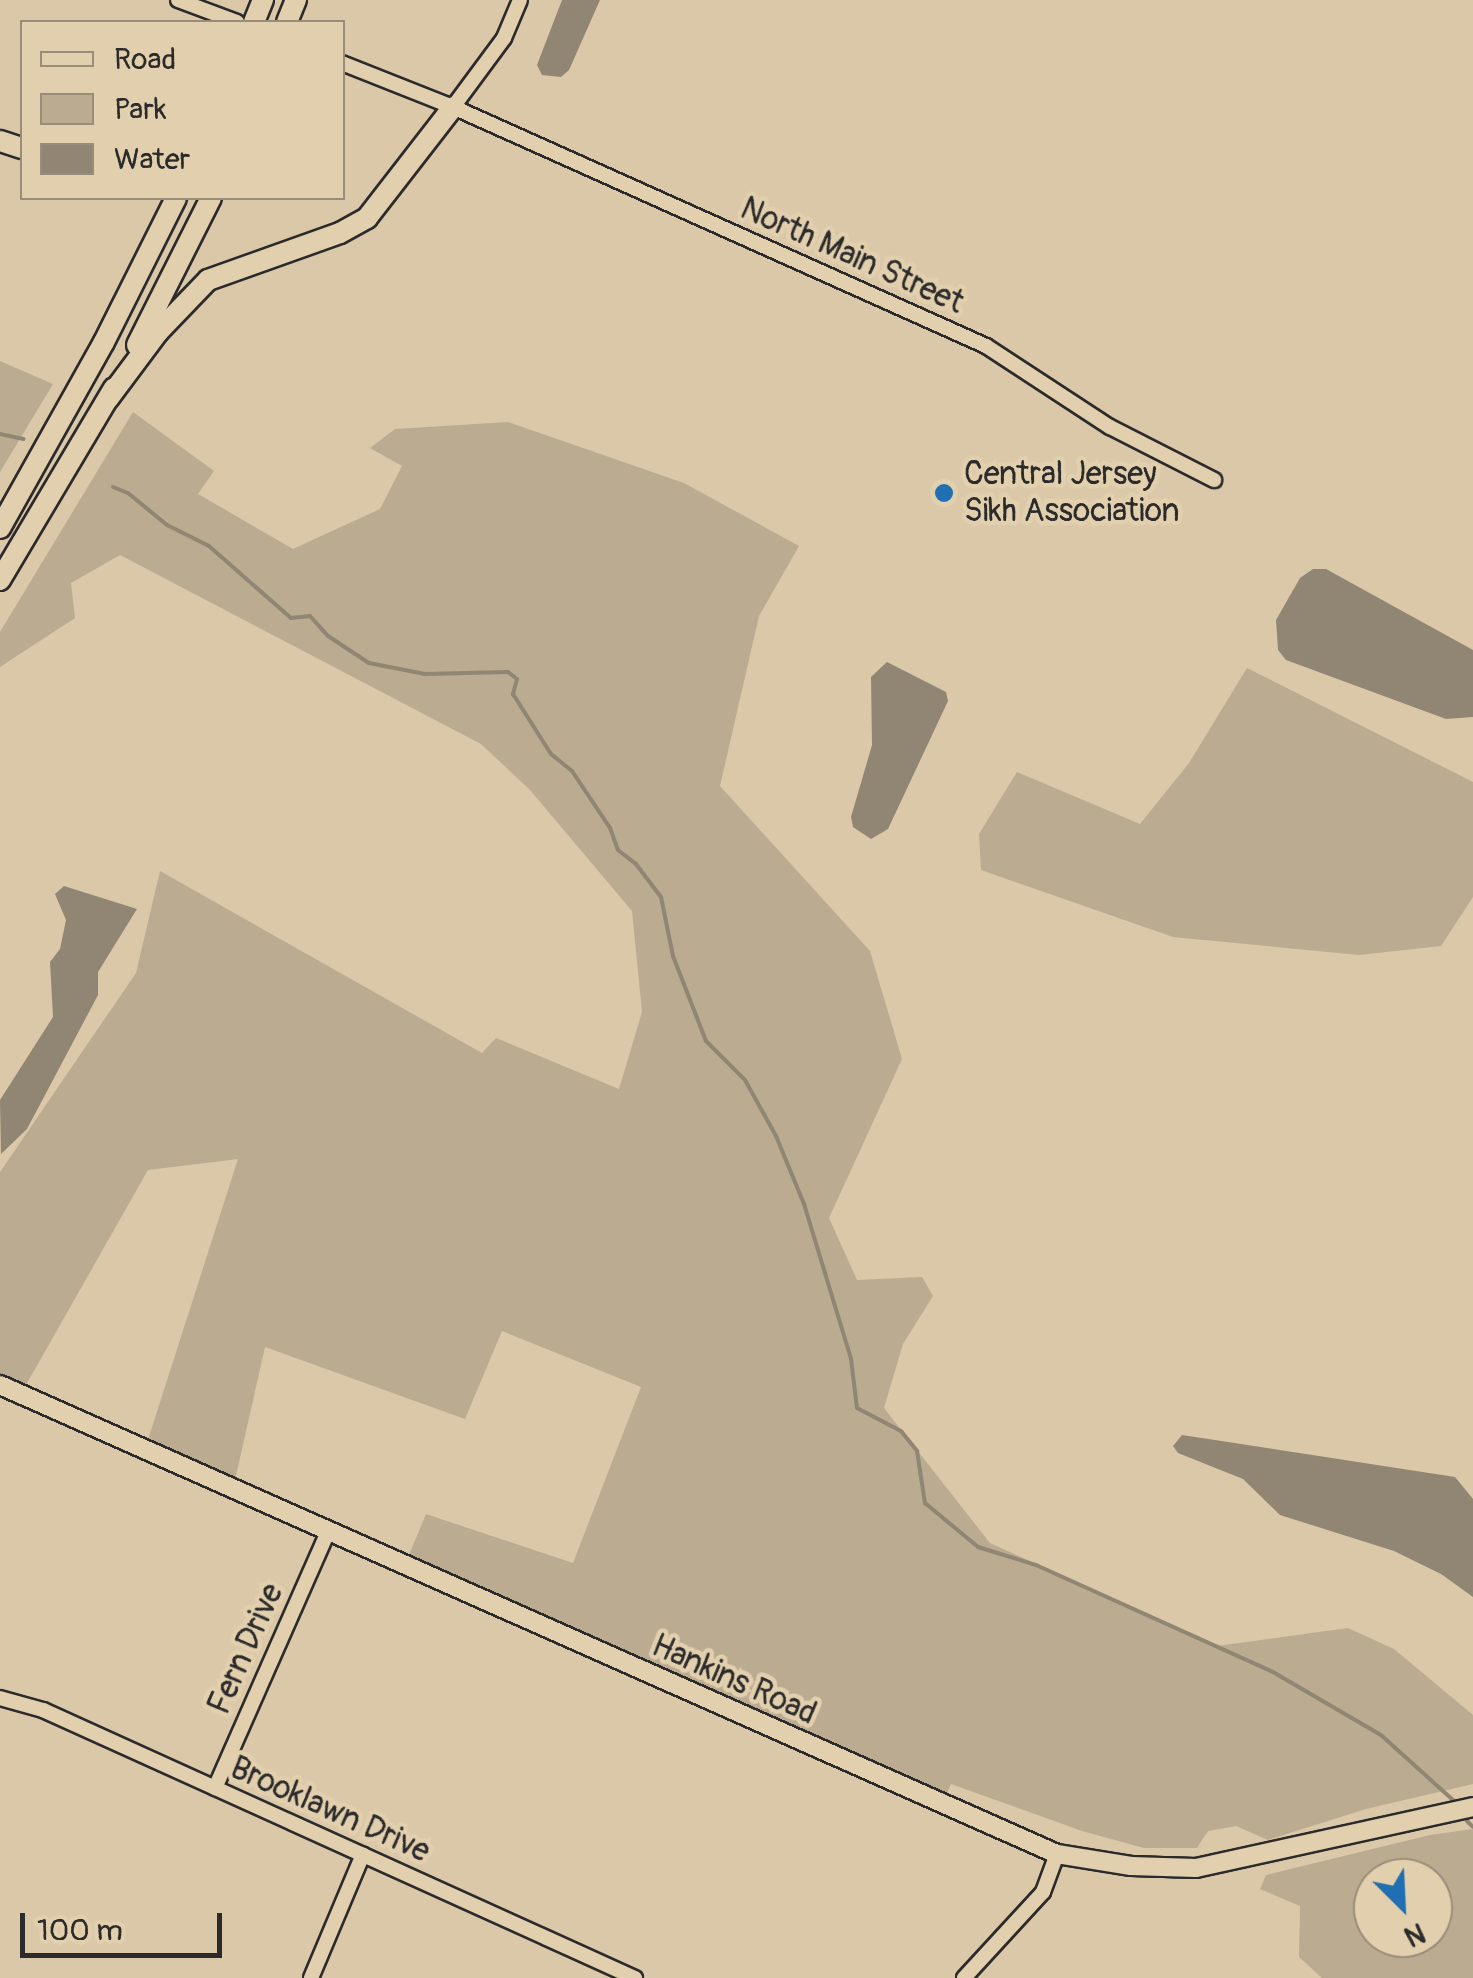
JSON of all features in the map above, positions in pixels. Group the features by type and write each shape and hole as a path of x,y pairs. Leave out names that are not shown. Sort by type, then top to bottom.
{"highway":[{"path":"108,398 158,332 208,280 240,265 340,233 367,218 453,107"},
{"path":"0,528 104,342 175,200"},
{"path":"0,580 108,398 210,200"}],"main road":[{"name":"Hankins Road","path":"0,1385 1057,1854 1131,1866 1196,1868 1473,1807"}],"street":[{"path":"178,0 232,20"},
{"path":"453,107 504,38 520,0"},
{"name":"North Main Street","path":"345,64 453,107 986,346 1110,427 1214,480"},
{"name":"Fern Drive","path":"215,1788 328,1532"},
{"name":"Brooklawn Drive","path":"0,1698 43,1710 625,1976"},
{"path":"311,1978 363,1854"},
{"path":"964,1978 1043,1892 1057,1854"}],"green space":[{"path":"0,361 53,384 0,472"},
{"path":"133,412 214,471 198,494 293,549 380,509 402,466 370,448 395,429 508,422 684,483 799,546 759,616 720,786 870,951 902,1059 829,1218 857,1280 922,1277 933,1296 903,1344 884,1408 990,1543 1217,1646 1348,1628 1394,1649 1473,1715 1473,1784 1366,1809 1268,1840 1236,1826 1208,1831 1197,1848 1144,1848 1082,1831 951,1784 942,1804 404,1567 426,1514 573,1563 641,1387 502,1331 465,1419 265,1347 233,1489 145,1449 238,1159 148,1170 22,1392 0,1382 0,1172 136,973 160,871 482,1053 496,1038 619,1089 642,1012 632,911 530,790 481,744 120,555 71,583 75,618 0,667 0,632"},
{"path":"1247,668 1473,782 1473,897 1441,946 1359,955 1173,937 981,870 979,834 1017,772 1140,824 1189,763"},
{"path":"1473,1829 1473,1978 1322,1978 1299,1957 1300,1906 1260,1889 1266,1875 1430,1835"}],"water":[{"path":"562,0 600,0 569,70 561,77 542,75 537,65"},
{"path":"1313,569 1326,569 1473,650 1473,717 1446,719 1286,660 1278,650 1276,620 1300,578"},
{"path":"887,662 946,692 948,701 888,829 871,839 853,827 851,817 872,745 871,677"},
{"path":"64,886 137,909 98,972 98,995 27,1129 1,1154 0,1100 53,1017 50,962 60,949 66,920 55,894"},
{"path":"1182,1435 1455,1477 1473,1499 1473,1597 1441,1574 1394,1551 1280,1515 1243,1479 1178,1453 1173,1446"}],"waterway":[{"path":"0,434 23,439"},
{"path":"113,487 128,493 167,525 209,546 291,618 310,616 328,636 369,663 425,674 508,672 517,679 513,694 551,754 572,771 610,828 618,850 636,864 661,897 673,956 706,1041 745,1080 776,1136 804,1204 851,1359 857,1408 901,1431 917,1451 925,1503 978,1547 1036,1565 1273,1672 1381,1735 1453,1800"},
{"path":"1467,1821 1473,1827"}],"place":[{"name":"Central Jersey Sikh Association","path":"944,493"}]}
